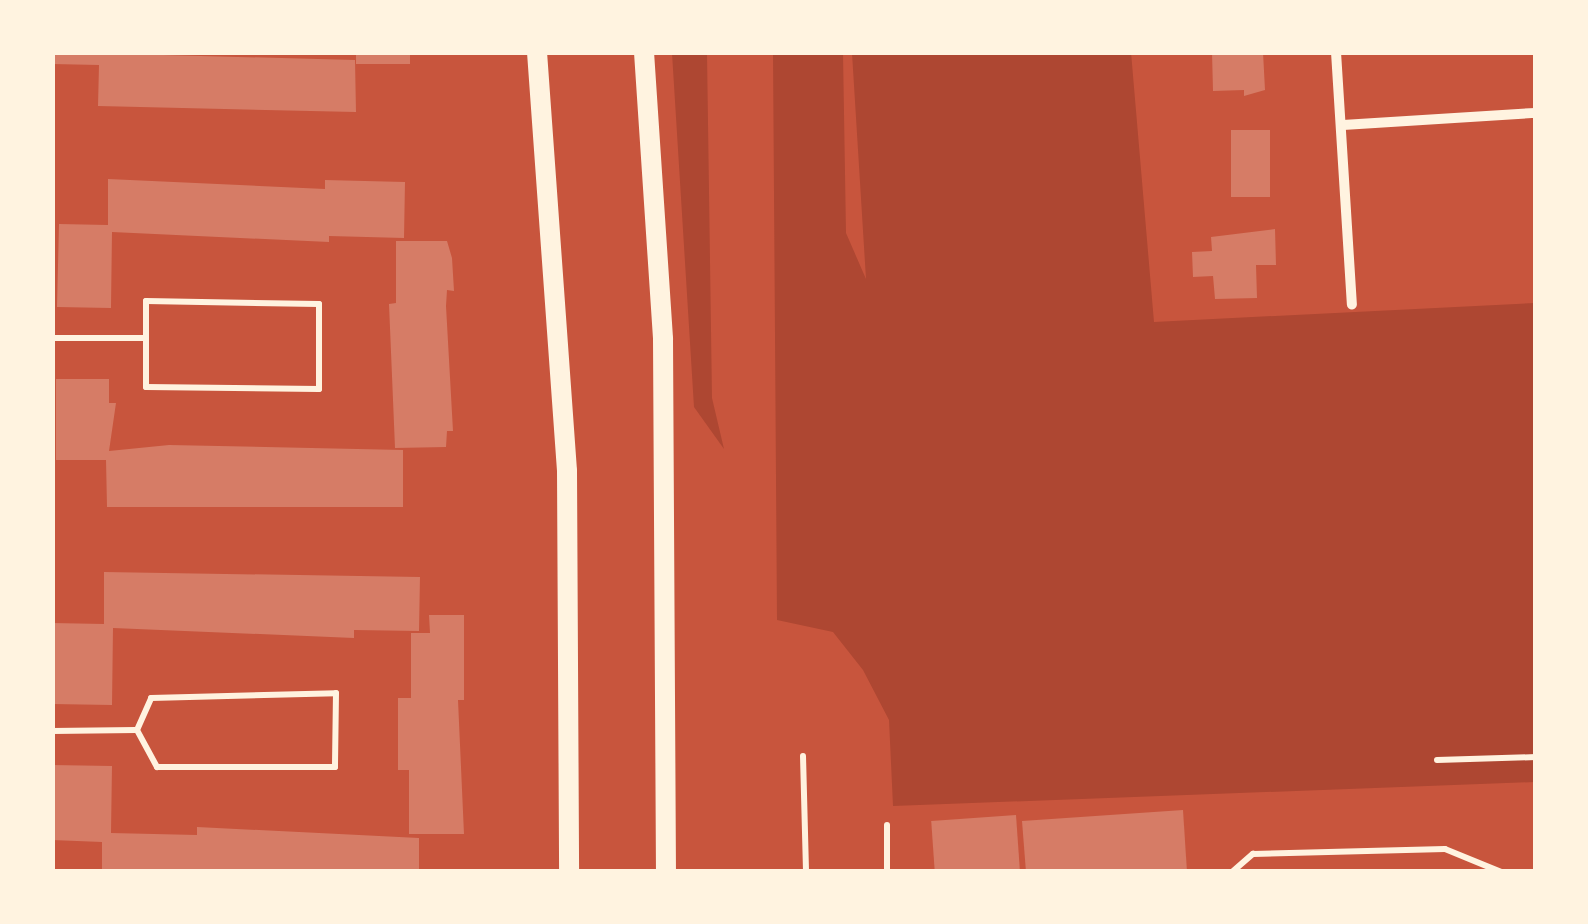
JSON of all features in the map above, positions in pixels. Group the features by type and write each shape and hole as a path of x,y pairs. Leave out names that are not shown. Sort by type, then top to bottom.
{"highway":[{"path":"538,52 567,471 569,872"},
{"path":"644,52 662,339 666,872"}],"street":[{"path":"1336,52 1352,304"},
{"path":"1342,124 1536,113"}],"lane":[{"path":"146,301 320,304 319,389 146,387 146,338 146,301"},
{"path":"52,338 146,338"},
{"path":"336,692 335,767 157,767 137,730 150,698 336,692"},
{"path":"52,731 137,730"},
{"path":"803,756 806,872"},
{"path":"1437,760 1536,758"},
{"path":"887,824 887,872"},
{"path":"1232,872 1253,854 1445,850 1501,872"}],"shaded area":[{"path":"1131,52 1154,322 1535,303 1535,782 893,806 889,720 863,670 833,632 777,620 773,53 843,53 846,233 866,279 852,53"},
{"path":"672,53 707,53 712,398 724,449 694,407"}],"building":[{"path":"52,52 355,60 356,112 98,106 99,65 52,64"},
{"path":"356,52 410,52 410,64 356,64"},
{"path":"1212,52 1263,52 1265,90 1244,96 1244,90 1213,91"},
{"path":"1231,130 1270,130 1270,197 1231,197"},
{"path":"108,179 325,189 325,180 405,182 404,238 329,236 329,242 112,232 111,308 57,307 59,224 108,225"},
{"path":"1275,229 1276,265 1256,265 1257,298 1215,299 1213,276 1193,277 1192,252 1212,251 1211,237"},
{"path":"396,241 447,241 452,258 454,291 447,290 446,306 453,431 447,431 446,447 395,448 389,304 396,303"},
{"path":"56,379 109,379 109,403 116,403 109,451 169,445 403,450 403,507 107,507 106,460 56,460"},
{"path":"104,572 420,577 419,631 354,630 354,638 113,628 112,705 52,704 52,623 104,624"},
{"path":"429,615 464,615 464,700 458,700 464,834 409,834 409,770 398,770 398,698 411,698 411,633 430,633"},
{"path":"52,765 112,766 111,833 197,835 197,827 419,838 419,872 102,872 102,842 52,840"},
{"path":"1183,810 1187,872 1026,872 1022,821"},
{"path":"1016,815 1020,872 935,872 931,821"}]}
